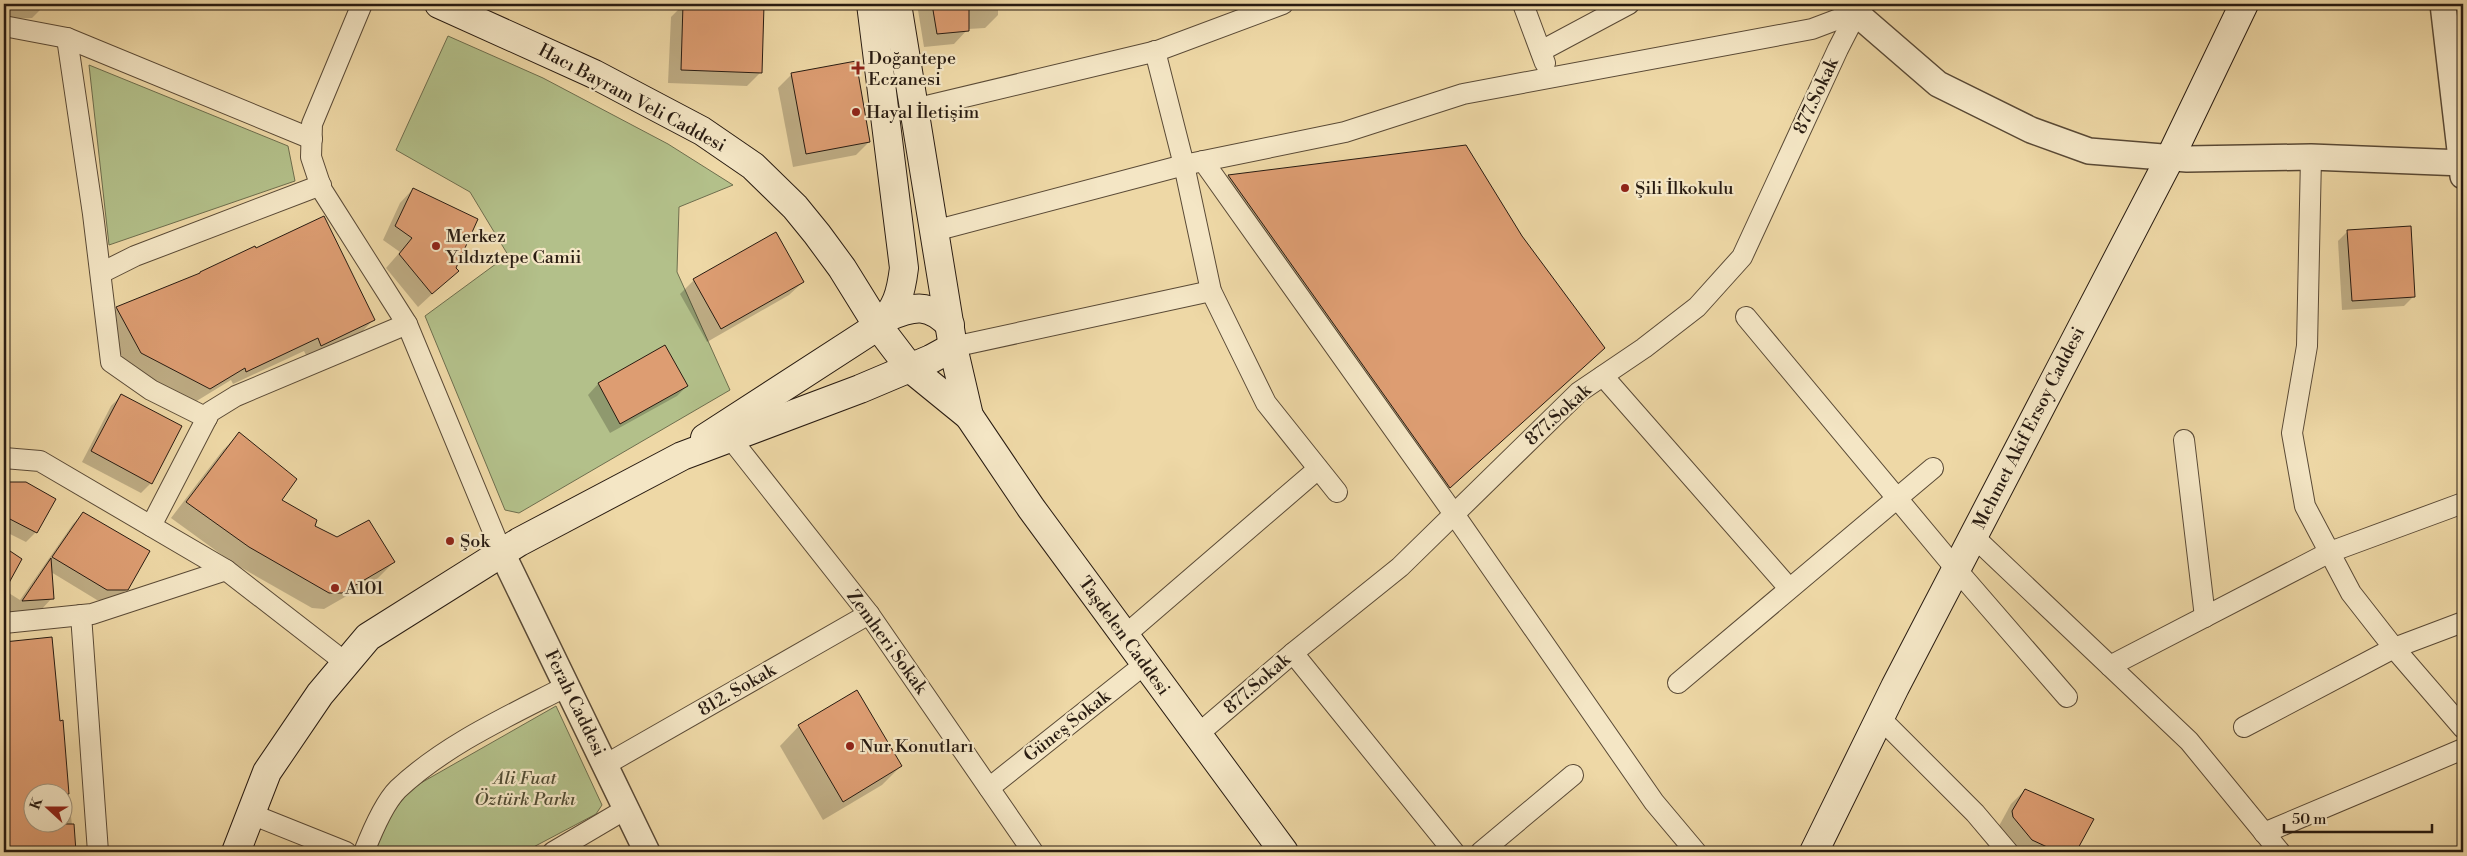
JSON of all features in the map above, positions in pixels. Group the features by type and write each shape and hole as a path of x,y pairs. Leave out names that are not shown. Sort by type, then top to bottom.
{"main road":[{"name":"Hacı Bayram Veli Caddesi","path":"439,4 594,74 702,131 753,166 788,200 817,234 883,322 910,368 969,416"},
{"path":"853,4 873,16 904,268 902,288 883,322"},
{"path":"897,4 951,336 969,416"},
{"name":"Mehmet Akif Ersoy Caddesi","path":"1814,852 1956,569 2170,158 2244,4"},
{"path":"236,852 267,772 320,694 368,637 502,553 682,456 741,412 883,322 909,308 928,309 940,315 951,336"},
{"path":"682,456 731,439 910,368 951,336"},
{"name":"Taşdelen Caddesi","path":"969,416 1031,508 1284,852"}],"street":[{"path":"362,4 312,124 311,157 321,185 407,324 502,553"},
{"path":"914,110 1155,51 1283,4"},
{"path":"1523,4 1551,77"},
{"path":"1541,50 1629,4"},
{"path":"934,231 1194,163 1345,132 1463,94 1812,29 1854,8 1938,84 2031,130 2089,151 2170,158 2311,157 2463,167 2443,4"},
{"name":"877.Sokak","path":"1197,736 1293,653 1400,567 1579,392 1644,348 1697,307 1742,257 1838,48 1854,8"},
{"path":"4,28 9,27 67,38 312,139"},
{"path":"67,38 101,273 111,362 151,390 208,418"},
{"path":"1155,51 1194,163 1211,290 1266,403 1336,492"},
{"path":"2311,157 2308,346 2292,433 2305,506 2352,593 2394,648 2463,728"},
{"path":"1194,163 1454,514 1654,802 1696,852"},
{"path":"101,273 135,256 321,185"},
{"path":"951,336 1211,290"},
{"path":"1746,316 1956,569 2067,697"},
{"path":"151,526 210,412 236,396 407,324"},
{"path":"1603,376 1789,588"},
{"name":"Zemheri Sokak","path":"731,439 869,614 1033,852"},
{"path":"2184,440 2206,616"},
{"path":"4,458 40,461 226,570 346,663"},
{"path":"1678,683 1933,468"},
{"path":"1124,636 1318,469"},
{"path":"2110,666 2330,552 2463,503"},
{"path":"1973,536 2189,741 2280,852"},
{"name":"Ferah Caddesi","path":"502,553 647,852"},
{"path":"4,623 92,614 226,570"},
{"name":"812. Sokak","path":"605,765 869,614"},
{"path":"81,615 98,852"},
{"path":"2244,727 2394,648 2463,622"},
{"path":"1293,653 1454,852"},
{"name":"Güneş Sokak","path":"989,788 1145,664"},
{"path":"364,852 371,832 397,790 455,746 566,686"},
{"path":"1880,718 1975,813 2008,852"},
{"path":"2264,833 2463,749"},
{"path":"1481,852 1573,775"},
{"path":"553,852 626,809"},
{"path":"251,814 346,852"}],"green space":[{"path":"448,36 543,78 668,144 733,185 679,207 677,272 730,390 519,513 505,510 425,316 508,255 470,192 396,150"},
{"path":"89,65 288,146 295,181 109,245"},
{"name":"Ali Fuat Öztürk Parkı","path":"556,706 602,805 596,814 524,852 374,852 387,819 412,788"}],"building":[{"path":"683,4 764,5 762,73 681,70"},
{"path":"932,4 969,4 969,31 937,34"},
{"path":"856,61 870,142 806,154 791,73"},
{"path":"1466,145 1522,236 1605,348 1450,488 1228,175"},
{"name":"Merkez Yıldıztepe Camii","path":"413,188 478,219 456,268 459,271 432,294 399,254 412,238 395,226"},
{"path":"324,216 375,320 321,346 318,338 246,372 245,368 210,389 141,353 116,307 200,273 255,246 256,248"},
{"path":"2411,226 2415,297 2352,301 2347,230"},
{"path":"776,232 804,282 721,329 693,279"},
{"path":"665,345 688,386 620,424 598,383"},
{"path":"121,394 182,426 152,484 91,451"},
{"path":"239,432 297,479 282,500 317,520 315,526 337,537 369,520 395,562 342,593 329,593 249,547 186,502"},
{"path":"4,482 26,482 56,499 37,533 4,516"},
{"path":"83,512 150,551 128,590 107,590 52,557"},
{"path":"4,547 22,559 4,592"},
{"path":"51,558 54,599 22,601"},
{"path":"52,637 60,721 63,720 68,784 22,784 22,834 72,834 72,824 74,824 76,852 4,852 4,642"},
{"name":"Nur Konutları","path":"857,690 902,766 843,802 798,725"},
{"path":"2025,789 2094,819 2076,852 2058,852 2032,840 2013,817 2012,811"}],"place":[{"name":"Doğantepe Eczanesi","path":"858,68"},
{"name":"Hayal İletişim","path":"856,112"},
{"name":"Şili İlkokulu","path":"1625,188"},
{"name":"Merkez Yıldıztepe Camii","path":"436,246"},
{"name":"Şok","path":"450,541"},
{"name":"A101","path":"335,588"},
{"name":"Nur Konutları","path":"850,746"}]}
